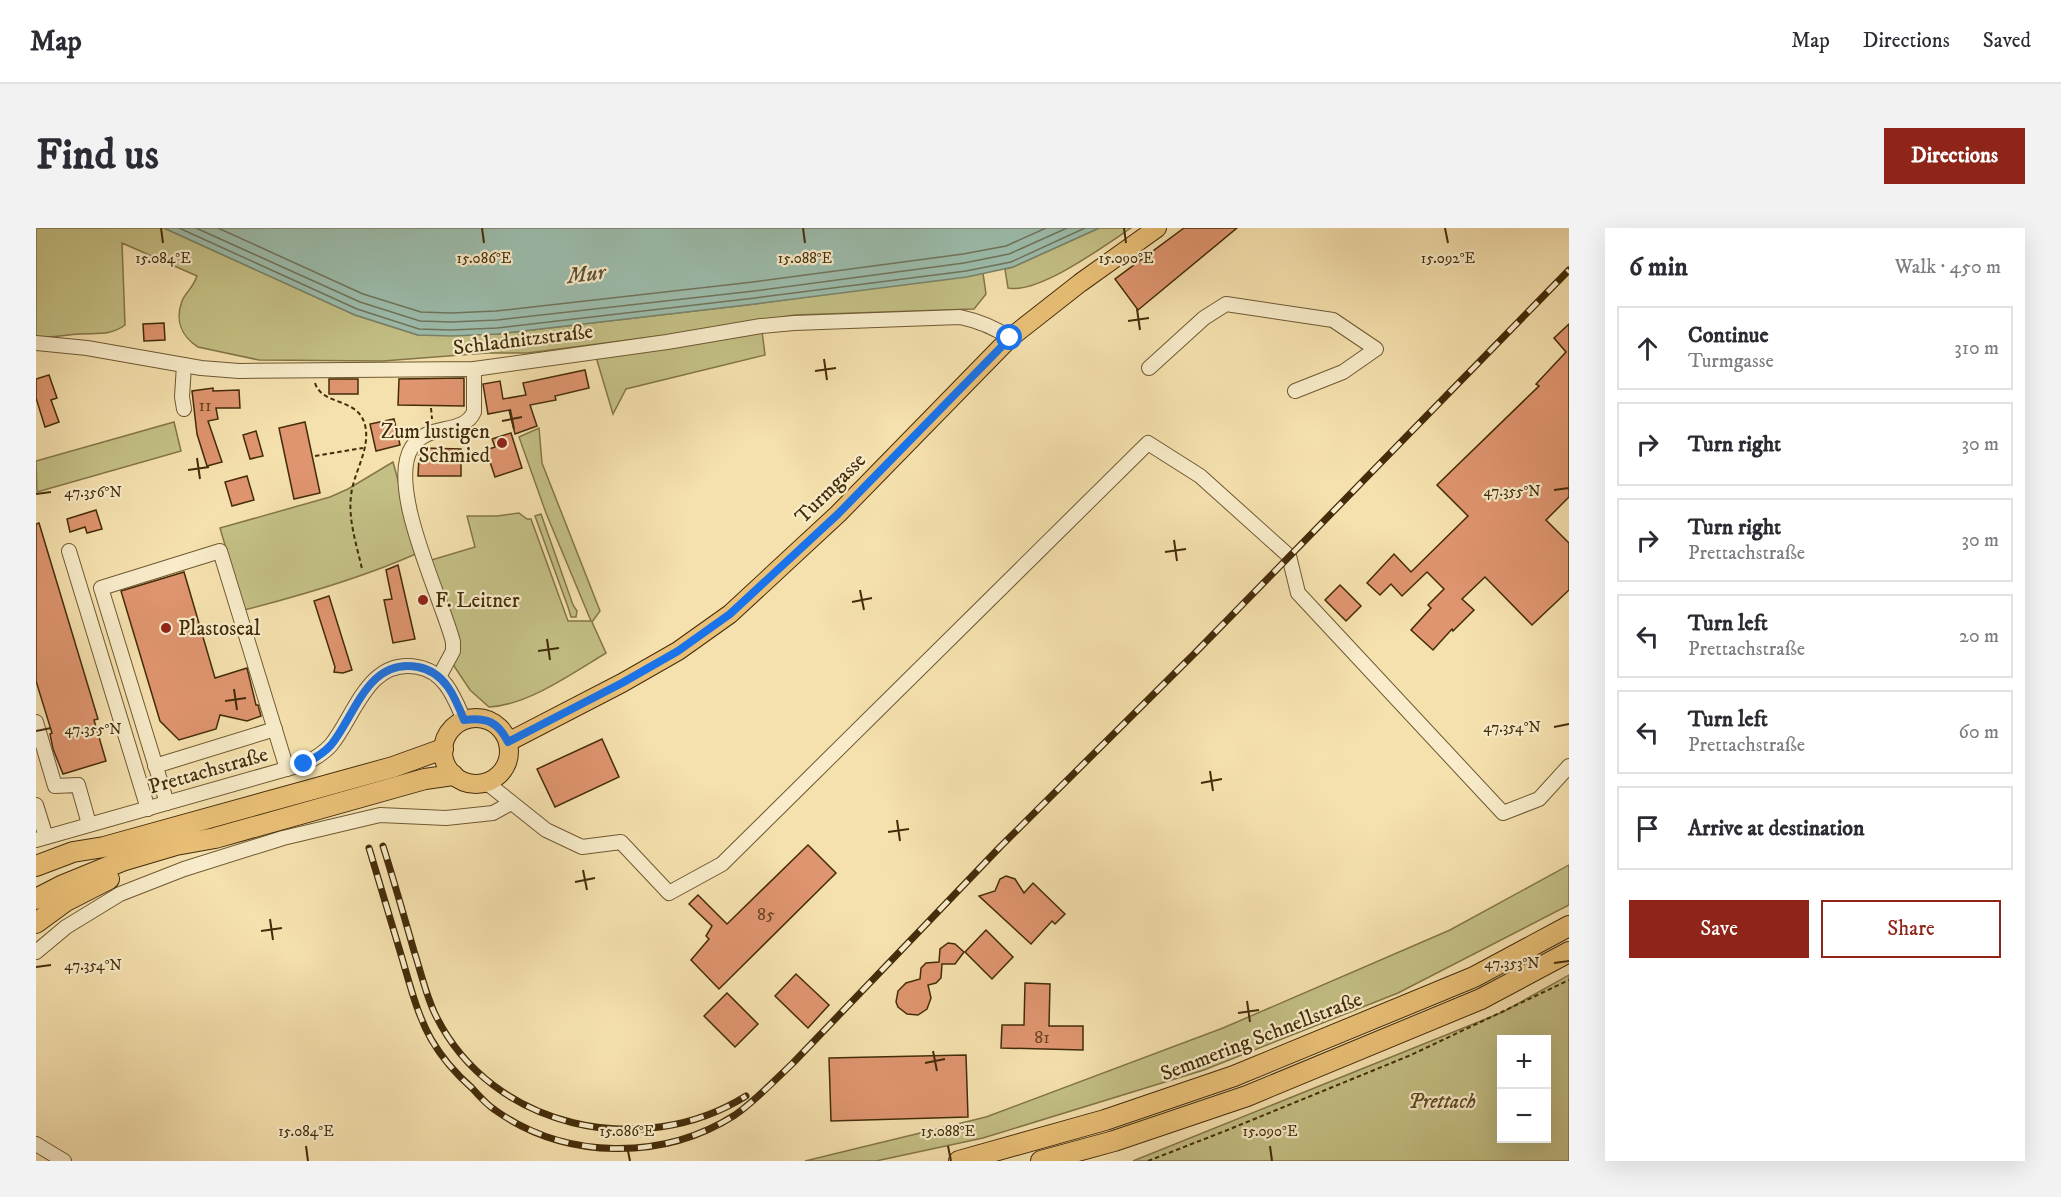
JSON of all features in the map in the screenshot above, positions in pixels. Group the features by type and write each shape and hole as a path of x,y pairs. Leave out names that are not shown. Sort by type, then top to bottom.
{"highway":[{"path":"36,866 73,852 104,847 393,767 443,749"},
{"path":"36,922 66,901 104,881 215,838 425,779 453,775"},
{"path":"36,899 122,861 176,845 215,838"},
{"path":"36,879 104,847"},
{"name":"Semmering Schnellstraße","path":"959,1161 1105,1120 1234,1076 1474,977 1569,926"},
{"path":"1041,1161 1114,1141 1247,1095 1481,999 1569,952"}],"main road":[{"name":"Turmgasse","path":"508,742 678,651 730,614 838,514 1010,338 1080,283 1157,228"},
{"path":"478,718 492,722 503,731 508,742 509,754 506,766 498,776 487,783 462,782 453,775 445,763 443,749 446,737 454,726 464,720 478,718"}],"street":[{"path":"1149,368 1204,318 1226,304 1333,320 1376,349 1343,372 1295,391"},
{"name":"Schladnitzstraße","path":"36,343 87,348 229,371 474,369 794,323 960,318 994,327 1010,338"},
{"path":"184,365 182,397 184,409"},
{"path":"464,720 453,693 439,677 453,651 453,642 416,534 406,485 406,464 409,453 416,442 426,434 460,426 472,417 474,369"},
{"path":"487,783 546,830 582,848 621,842 669,893 722,864 1148,443 1200,476 1289,556 1298,593 1503,813 1539,799 1569,766"},
{"path":"69,551 148,808"},
{"path":"166,803 101,588 220,551 287,770"},
{"name":"Prettachstraße","path":"41,839 304,764 324,752 338,735 362,694 383,672 411,666 431,671 439,677"},
{"path":"36,722 55,786 78,785 89,824"},
{"path":"155,766 275,729"},
{"path":"36,952 66,927 120,894 184,868 283,838 380,816 446,818 493,813 511,803"},
{"path":"36,805 41,839"},
{"path":"36,1144 64,1161"}],"path":[{"path":"314,370 316,386 323,394 349,405 360,414 365,424 366,438 350,500 362,569"},
{"path":"315,456 364,448"},
{"path":"1148,1161 1411,1055 1569,980"}],"green space":[{"path":"36,228 164,228 355,315 418,335 498,334 755,304 983,273 986,294 974,309 795,315 683,333 527,353 487,353 383,361 259,360 198,347 192,343 181,327 179,315 182,301 197,276 122,243 125,325 114,331 103,333 36,337"},
{"path":"1099,228 1131,228 1053,276 1021,288 1008,288 1005,269"},
{"path":"762,331 765,355 626,389 613,414 596,357"},
{"path":"174,422 181,451 37,492 36,461"},
{"path":"539,428 542,463 600,611 592,622 606,653 565,678 519,701 489,707 470,690 454,666 428,561 475,547 467,516 519,513 531,519 568,621 591,621 546,513 519,437"},
{"path":"393,462 418,553 332,585 244,610 220,528 330,497"},
{"path":"541,514 577,611 576,617 571,617 535,516"},
{"path":"1569,865 1569,905 1398,993 1204,1070 983,1138 876,1161 805,1161 986,1117 1223,1028 1450,930"},
{"name":"Prettach","path":"1569,975 1569,1161 1133,1161 1503,1012"}],"water":[{"name":"Mur","path":"164,228 1099,228 1013,267 967,277 498,334 451,336 418,335 355,315"}],"building":[{"path":"1184,228 1237,228 1138,310 1115,279"},
{"path":"164,323 165,340 144,341 143,324"},
{"path":"1569,324 1569,497 1546,520 1569,543 1569,590 1532,625 1485,577 1462,599 1474,610 1433,650 1411,630 1431,608 1428,605 1444,589 1427,572 1402,596 1391,584 1380,595 1367,583 1394,554 1411,572 1468,516 1437,485 1539,386 1536,384 1566,352 1554,338"},
{"path":"585,370 589,388 555,396 556,400 530,405 537,426 515,434 509,410 488,414 483,384 500,381 503,399 526,395 523,383"},
{"path":"49,375 57,398 51,400 59,422 45,427 36,398 36,379"},
{"path":"464,378 464,406 398,405 399,379"},
{"path":"329,379 358,379 358,394 329,394"},
{"path":"213,388 213,391 239,390 240,408 216,408 218,419 208,421 222,462 207,466 197,434 192,391"},
{"path":"394,419 400,445 376,451 370,424"},
{"path":"305,422 320,493 294,499 279,428"},
{"path":"256,431 263,456 250,459 243,435"},
{"path":"511,433 522,468 495,477 486,450 495,447 492,439"},
{"path":"423,448 461,449 461,476 418,476 419,456"},
{"path":"247,476 254,500 232,506 225,482"},
{"path":"96,510 102,529 87,533 85,527 70,532 67,519"},
{"path":"39,523 98,719 94,720 106,761 63,774 53,749 50,734 52,733 36,681 36,524"},
{"path":"398,565 415,639 393,643 384,600 392,599 386,570"},
{"name":"Plastoseal","path":"184,572 215,678 247,668 261,716 247,721 220,715 216,729 179,740 160,721 121,591"},
{"path":"1340,585 1361,606 1346,621 1325,600"},
{"path":"329,596 352,670 343,673 334,672 335,667 314,601"},
{"path":"602,739 619,777 555,807 537,769"},
{"path":"808,845 836,873 719,989 691,960 709,939 706,936 712,926 689,904 698,895 727,924"},
{"path":"1006,876 1015,879 1024,893 1033,883 1065,914 1055,924 1052,921 1031,944 979,896 995,891 1000,879"},
{"path":"986,930 1013,957 992,979 965,952"},
{"path":"948,943 955,944 964,952 955,964 942,964 941,978 936,983 928,985 931,998 927,1009 918,1015 907,1014 898,1007 896,1002 898,991 906,983 920,979 921,968 926,963 939,962 940,949"},
{"path":"796,974 829,1005 808,1028 775,996"},
{"path":"1025,983 1050,984 1049,1026 1083,1026 1083,1050 1001,1048 1002,1025 1024,1025"},
{"path":"727,993 758,1024 735,1047 704,1016"},
{"path":"966,1055 968,1117 831,1121 829,1058"}],"railway":[{"path":"369,848 414,999 426,1029 435,1046 450,1065 489,1105 522,1126 552,1138 583,1146 646,1147 677,1141 707,1130 743,1109 793,1063 1000,847 1196,652 1569,270"},
{"path":"383,846 424,984 436,1016 461,1055 493,1085 531,1108 573,1123 617,1129 662,1127 705,1116 746,1096"}],"place":[{"name":"Zum lustigen Schmied","path":"502,443"},
{"name":"F. Leitner","path":"423,600"},
{"name":"Plastoseal","path":"166,628"}],"route":[{"path":"304,764 315,759 332,744 362,694 383,672 394,668 411,666 431,671 453,693 464,720 478,718 492,722 503,731 508,742 678,651 730,614 838,514 1010,338"}]}
